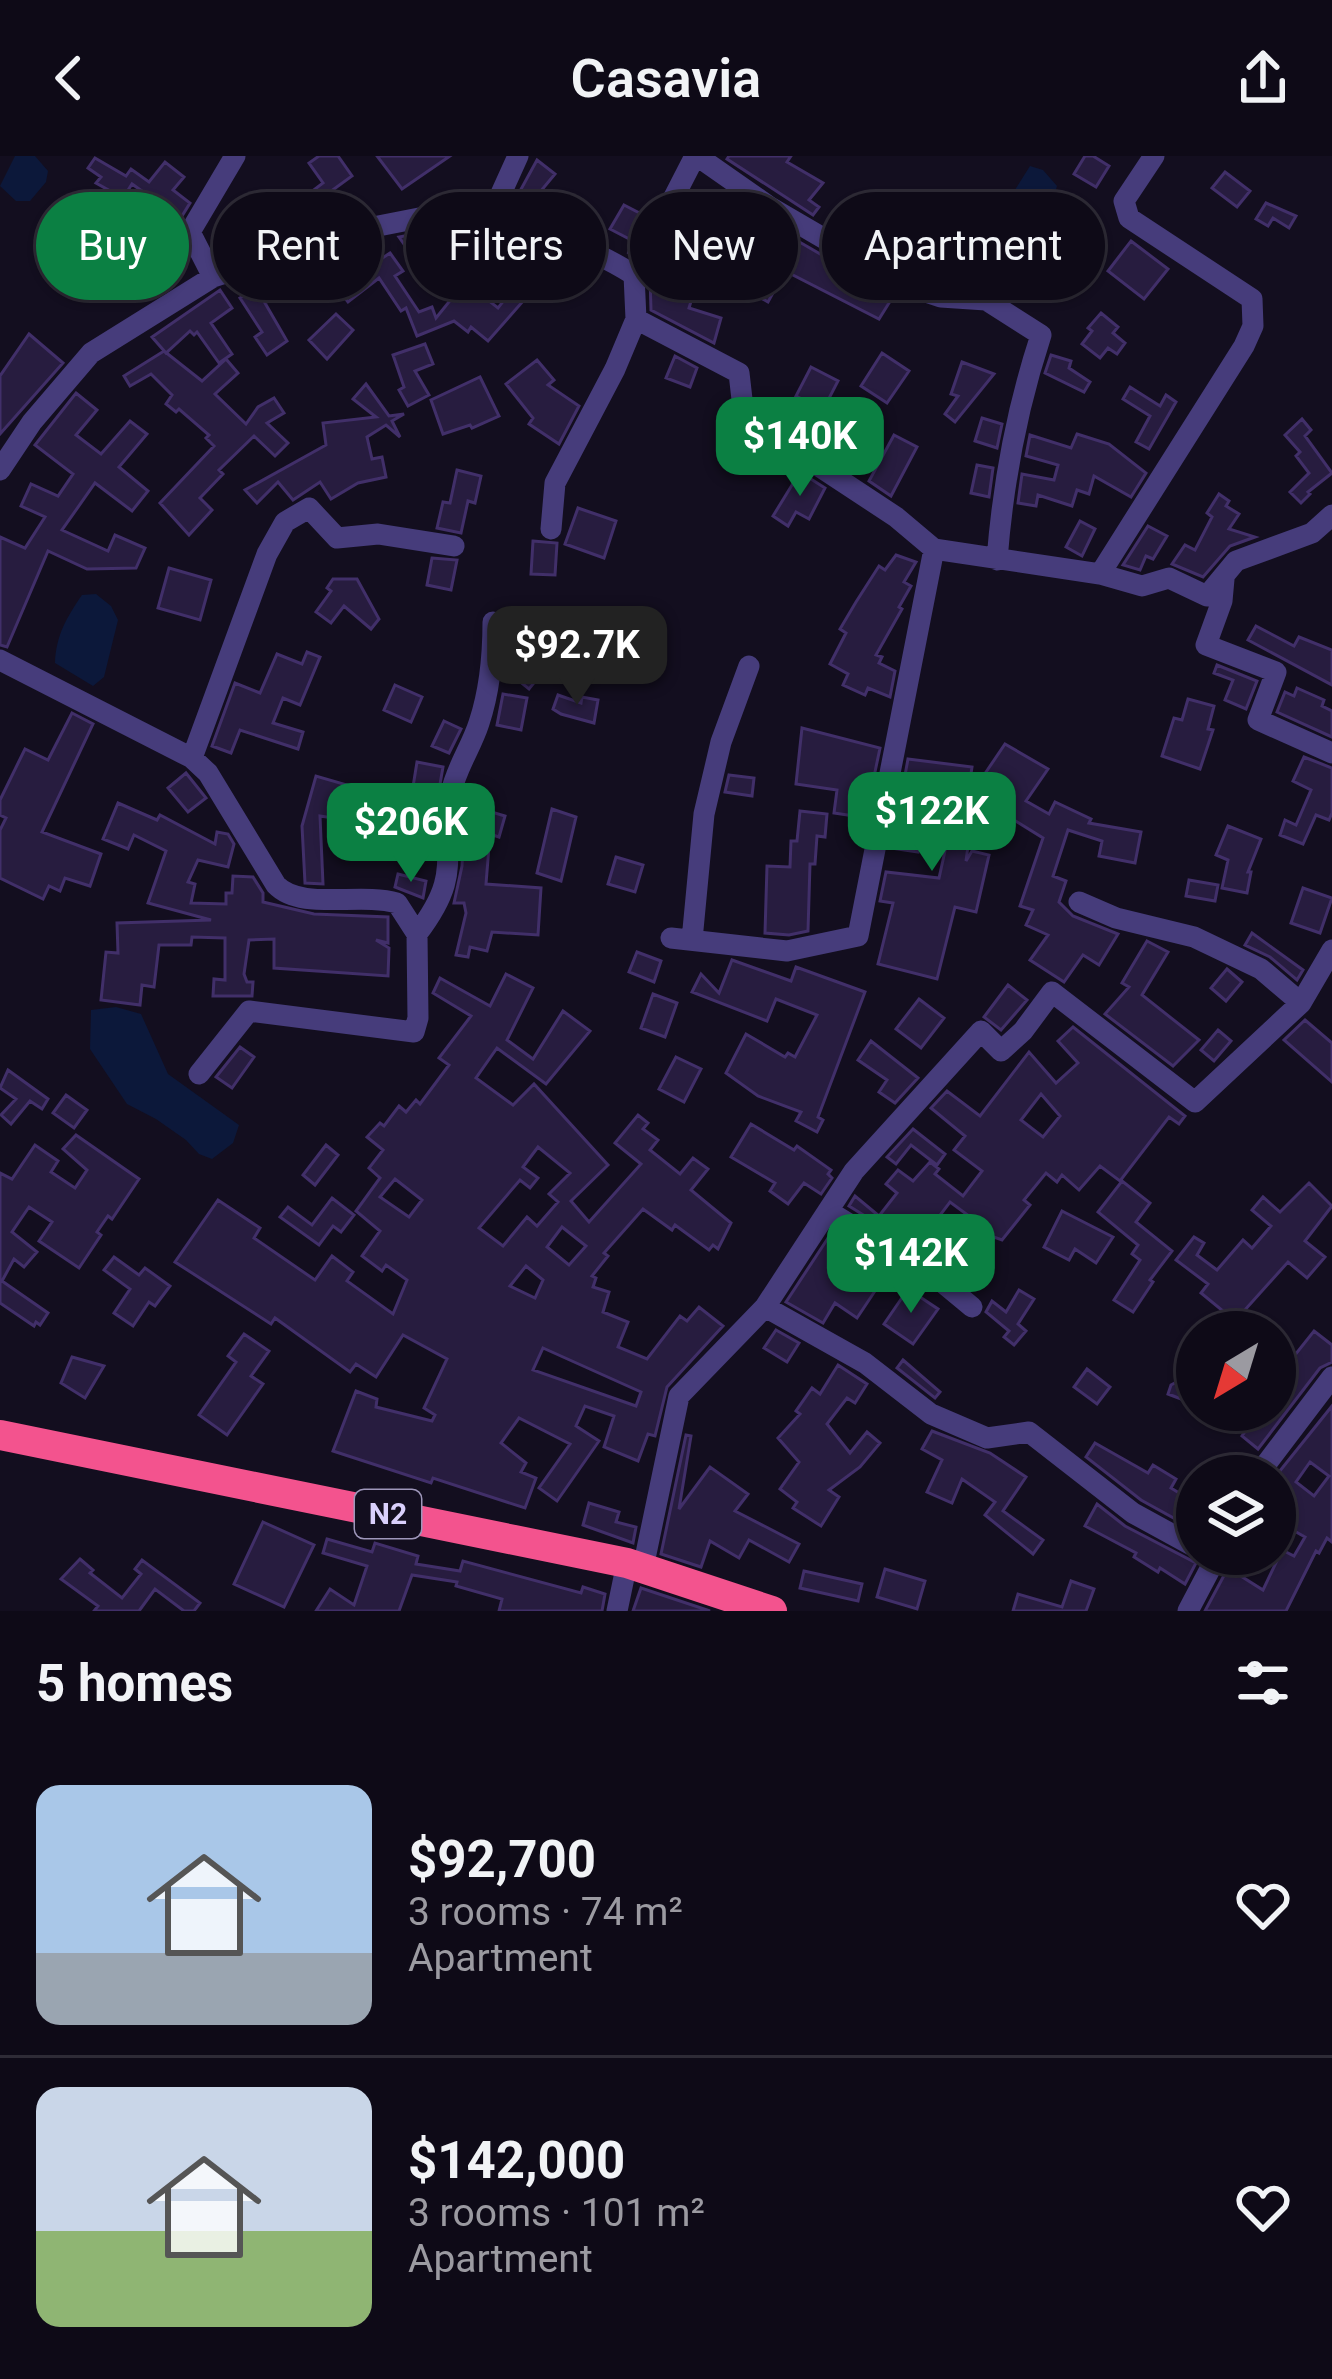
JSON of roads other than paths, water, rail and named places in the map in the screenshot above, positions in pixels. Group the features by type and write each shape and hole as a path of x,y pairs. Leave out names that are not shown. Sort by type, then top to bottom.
{"highway":[{"name":"N2","path":"4,1444 635,1565 772,1611"}],"street":[{"path":"214,192 235,156"},
{"path":"502,192 518,156"},
{"path":"677,192 696,156 770,207 902,284 941,297 986,300 1041,335 1020,401 1001,504 998,560"},
{"path":"1100,574 1244,346 1252,326 1252,299 1129,218 1124,201 1154,156"},
{"path":"0,470 32,422 92,353 213,277 190,232 213,193"},
{"path":"551,529 555,483 615,369 636,319 635,300"},
{"path":"636,319 739,374 743,408 752,422 896,517 934,549 1100,574 1142,586 1169,578 1208,596 1236,561 1312,533 1332,514"},
{"path":"192,758 252,590 285,522 309,508 337,538 378,534 454,546"},
{"path":"749,666 721,742 681,939 787,951 858,936 934,549"},
{"path":"1225,574 1222,602 1206,644 1276,672 1258,720 1332,753"},
{"path":"417,934 439,906 449,873 451,796 489,684 493,622"},
{"path":"0,660 192,758 208,773 287,896 326,900 373,896 397,903 417,934 414,1031 249,1011 199,1074"},
{"path":"1079,902 1116,918 1194,938 1261,969 1301,1004"},
{"path":"617,1611 635,1565 679,1396 765,1307 854,1171 980,1031 1001,1051 1052,992 1195,1102 1301,1004 1332,950"},
{"path":"828,1211 937,1278 972,1307"},
{"path":"765,1307 865,1363 931,1414 987,1438 1029,1432 1133,1513 1176,1536"},
{"path":"1273,1455 1332,1377"},
{"path":"1188,1611 1202,1575"}],"water":[{"path":"15,156 35,156 48,171 46,182 30,201 16,201 0,186"},
{"path":"1030,166 1043,170 1057,186 1055,192 1014,192"},
{"path":"96,594 111,606 118,620 104,677 93,686 55,663 60,635 72,611 82,595"},
{"path":"116,1007 141,1014 168,1074 239,1125 233,1143 212,1159 127,1104 90,1049 91,1010"}]}
